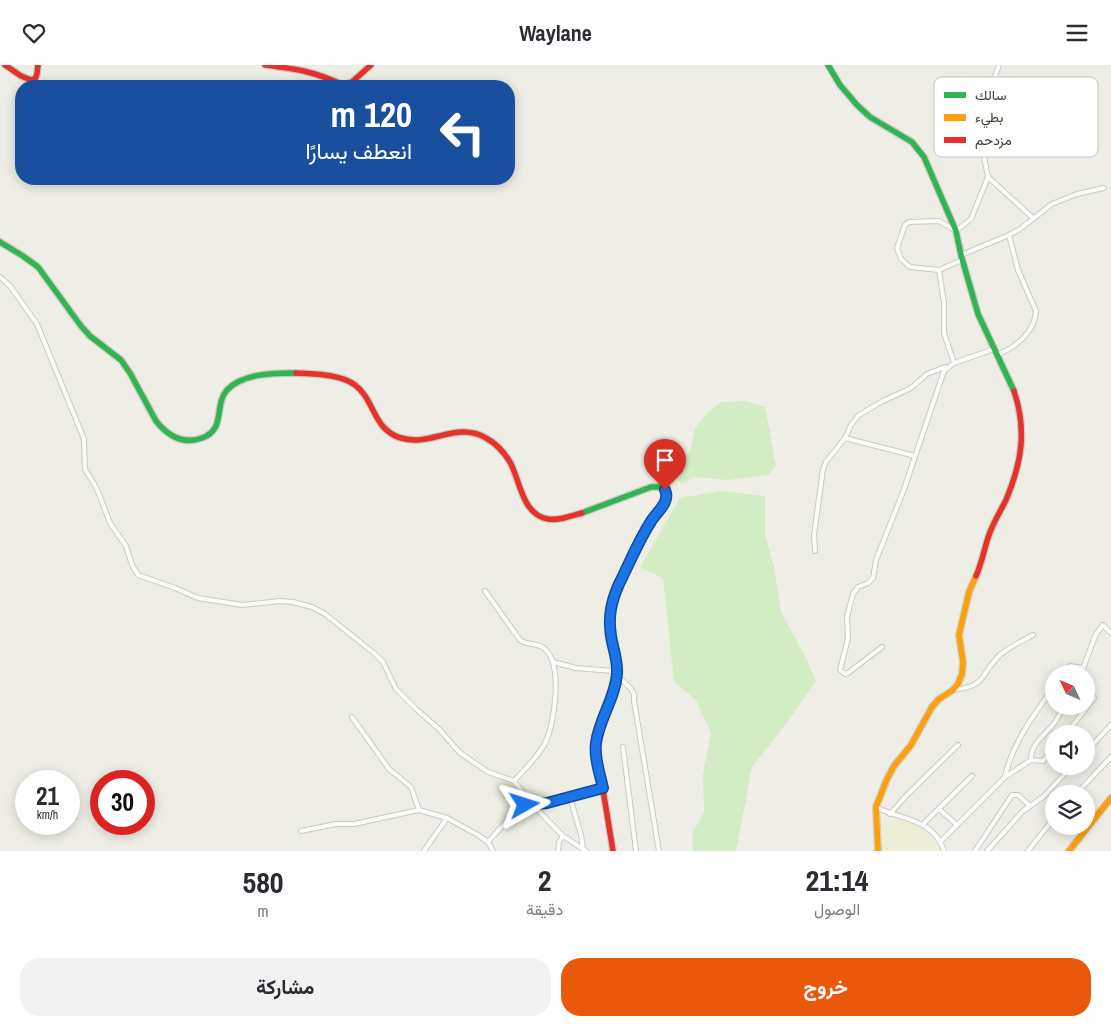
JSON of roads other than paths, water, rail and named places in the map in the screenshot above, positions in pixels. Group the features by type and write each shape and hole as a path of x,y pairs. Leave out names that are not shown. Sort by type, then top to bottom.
{"main road":[{"path":"6,65 23,78 30,79 38,74 38,65"},
{"path":"265,65 319,73 333,80"},
{"path":"354,80 371,65"},
{"path":"828,65 840,85 857,105 870,117 912,142 924,157 956,231 961,258 978,314 1013,387 1022,425 1021,447 1016,470 1006,499 989,534 981,565 969,591 959,635 962,674 953,690 939,699 932,707 911,745 894,766 878,798 876,807 878,851"},
{"path":"0,242 31,261 41,271 87,333 123,363 136,382 156,421 168,434 176,438 194,441 209,436 218,424 219,409 224,393 234,383 248,378 275,373 304,373 335,377 356,385 365,396 378,421 396,436 406,439 422,439 468,430 483,436 505,454 530,507 535,513 548,519 572,516 651,487 662,487 667,494 666,500 651,521 616,590 609,615 617,675 614,691 598,732 596,751 608,831 613,851"},
{"path":"1069,851 1111,798"}],"street":[{"path":"995,77 999,65"},
{"path":"984,157 988,177 971,219 956,231 939,221 909,222 905,225 897,248 901,259 910,267 939,270 1010,235 1052,204 1077,194 1104,188"},
{"path":"988,177 1032,218"},
{"path":"815,551 814,535 823,469 826,462 845,439 851,425 859,415 911,388 927,374 954,363 1017,345 1033,324 1036,311 1018,270 1010,235"},
{"path":"939,270 944,303 944,333 954,363"},
{"path":"0,277 10,286 37,324 84,439 85,469 96,489 110,523 126,547 132,565 138,575 198,598 242,605 280,601 293,602 325,613 376,654 396,689 439,729 459,752 488,772 514,781 531,803 563,836 584,850"},
{"path":"882,647 848,673 845,674 840,670 848,638 847,617 853,593 858,587 868,583 873,577 876,560 903,492 944,371 948,366"},
{"path":"845,439 915,456"},
{"path":"485,591 520,640 526,644 539,644 546,649 553,662 556,691 553,718 545,743 538,755 514,781"},
{"path":"1085,665 1096,634 1103,625 1111,633"},
{"path":"953,690 975,686 1006,650 1034,635"},
{"path":"553,662 576,668 610,671 617,675 634,694 658,851"},
{"path":"1004,777 1009,759 1045,700"},
{"path":"1031,760 1031,752 1040,739 1053,726 1059,715"},
{"path":"1073,725 1081,715"},
{"path":"352,717 389,769 410,787 419,810"},
{"path":"1095,742 1111,725"},
{"path":"890,814 958,745"},
{"path":"622,747 636,851"},
{"path":"1085,785 1111,757"},
{"path":"941,841 1004,777 1031,760 1039,762 1045,759"},
{"path":"990,850 1023,811 1043,797 1064,775"},
{"path":"923,824 972,776"},
{"path":"488,842 519,807 531,803 547,803 603,788"},
{"path":"975,851 1012,795 1015,793 1030,806"},
{"path":"570,797 584,850"},
{"path":"876,807 890,814 923,824 941,841 944,851"},
{"path":"939,809 957,825"},
{"path":"301,831 336,824 354,824 419,810 447,818 478,835 488,842 493,851"},
{"path":"424,851 447,818"},
{"path":"1028,851 1045,829"},
{"path":"558,851 559,842 563,836"}]}
